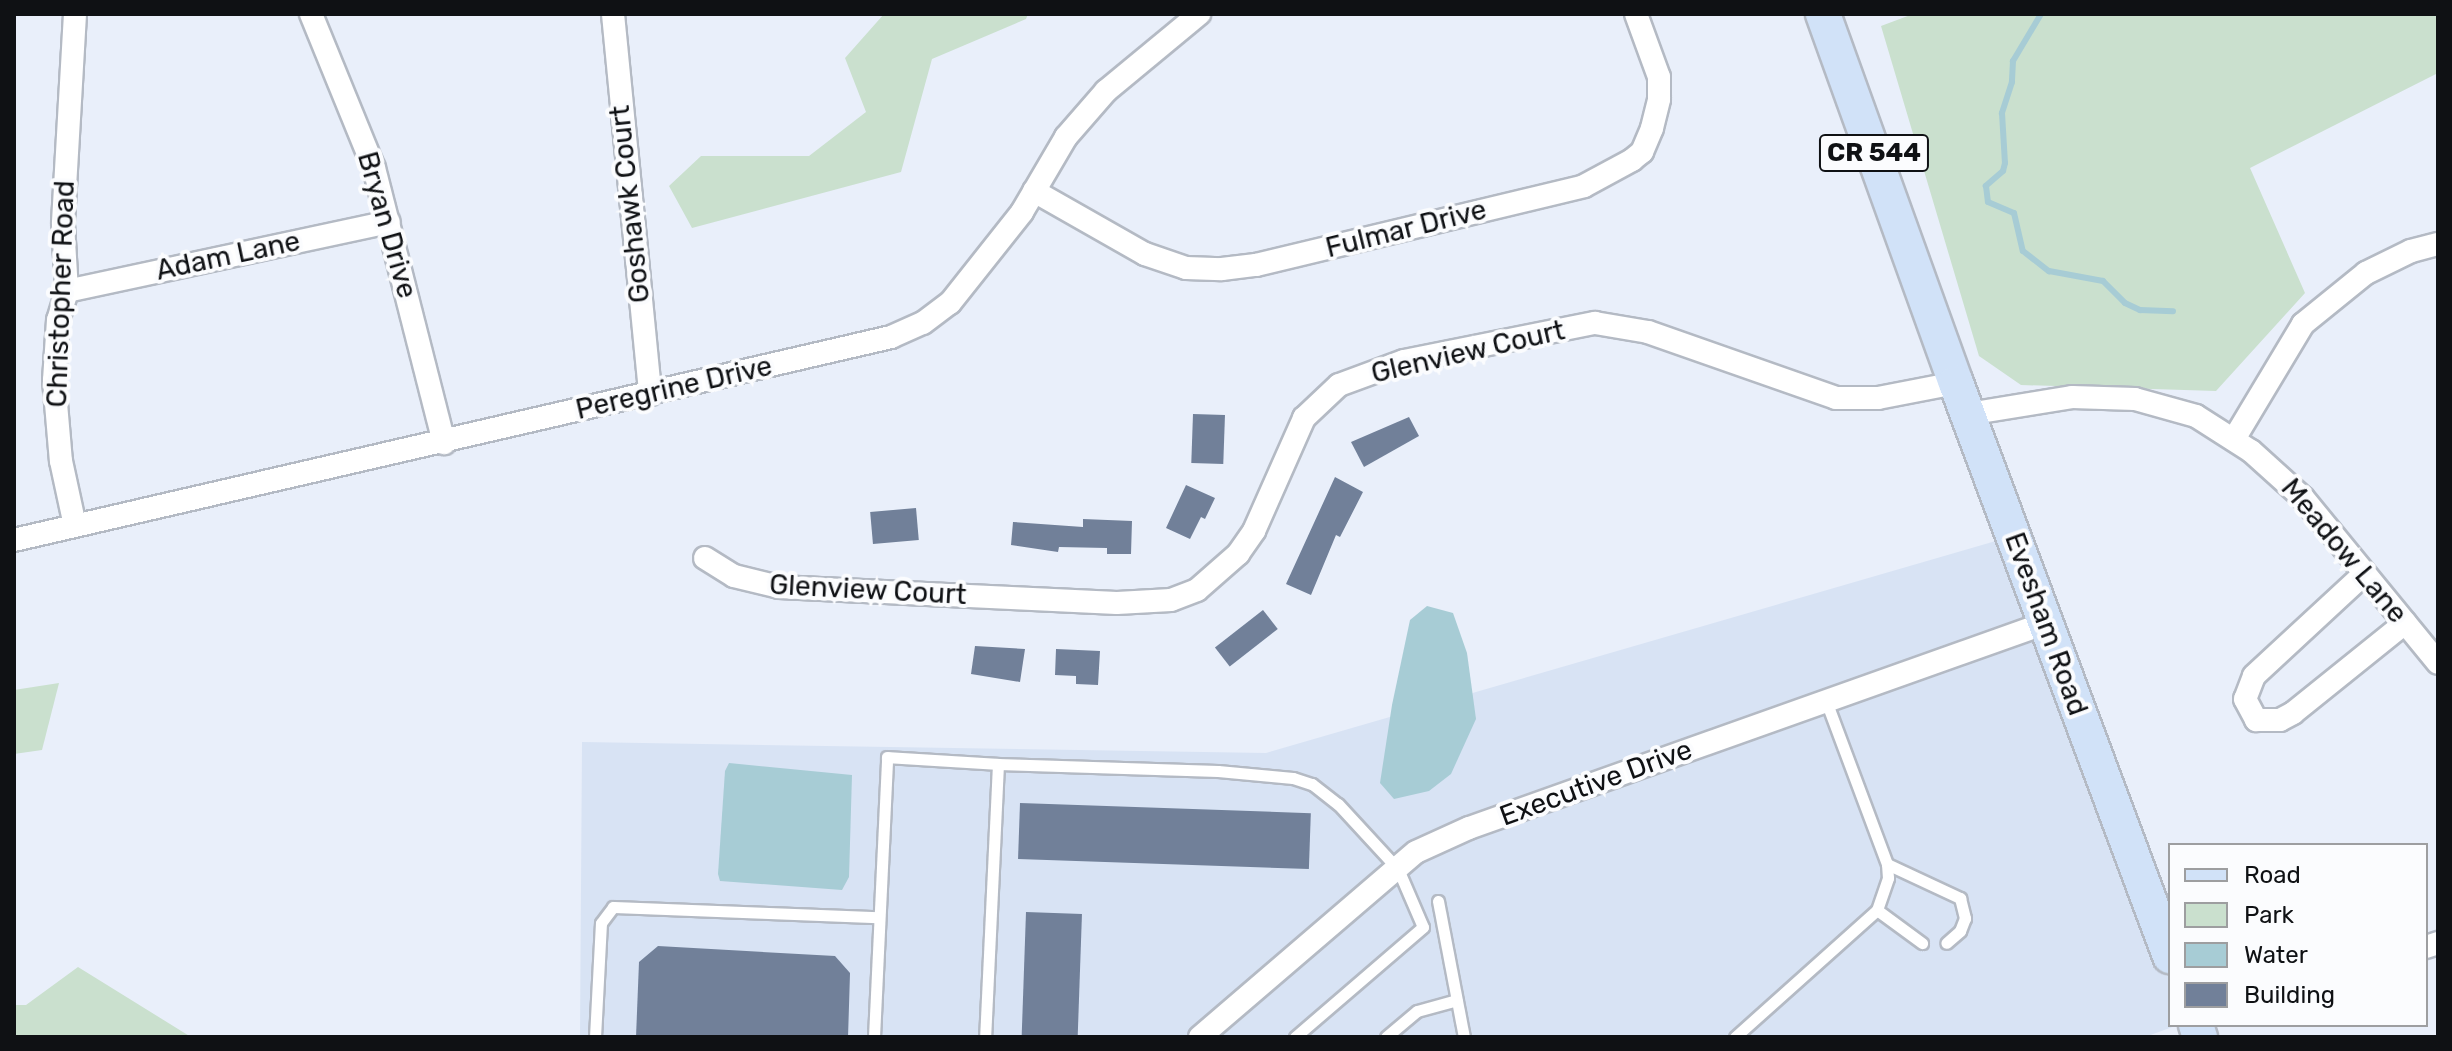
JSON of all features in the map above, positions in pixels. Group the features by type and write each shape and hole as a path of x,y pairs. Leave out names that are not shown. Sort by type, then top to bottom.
{"main road":[{"name":"Evesham Road","path":"1823,14 2168,951"}],"street":[{"name":"Christopher Road","path":"75,14 63,224 67,291 58,320 54,380 61,461 75,526"},
{"name":"Bryan Drive","path":"311,14 316,33 351,107 389,222 444,443"},
{"name":"Goshawk Court","path":"613,14 650,394"},
{"name":"Peregrine Drive","path":"14,540 444,443 891,337 923,323 950,303 1034,191 1066,137 1106,91 1199,14"},
{"name":"Fulmar Drive","path":"1034,191 1145,254 1186,268 1222,269 1256,265 1584,186 1642,152 1652,128 1659,99 1659,77 1636,14"},
{"name":"Adam Lane","path":"67,291 389,222"},
{"path":"2234,439 2303,324 2366,273 2411,251 2438,244"},
{"name":"Glenview Court","path":"705,558 734,576 779,587 1117,603 1171,600 1197,590 1238,554 1254,531 1304,418 1339,385 1404,361 1595,323 1648,332 1836,398 1962,398"},
{"name":"Meadow Lane","path":"1962,398 2135,399 2196,416 2234,439 2303,498 2438,663"},
{"path":"2364,574 2254,676 2245,699 2256,720 2280,720 2293,713 2405,623"},
{"name":"Executive Drive","path":"1200,1037 1416,852 1469,828 2046,623"}],"lane":[{"path":"1735,1037 1877,910 1888,878 1887,864 1826,701"},
{"path":"874,1037 887,757 1218,771 1293,778 1312,784 1338,804 1398,869 1423,927 1295,1037"},
{"path":"985,1037 998,764"},
{"path":"1887,864 1960,898 1965,918 1960,931 1946,943"},
{"path":"1438,901 1464,1037"},
{"path":"595,1037 601,923 613,907 627,904 879,917"},
{"path":"1877,910 1922,943"},
{"path":"1386,1037 1417,1011 1457,1000"}],"shaded area":[{"path":"2013,536 2168,951 2168,1027 2172,1027 2145,1037 580,1037 582,742 1266,753"}],"green space":[{"path":"884,14 1028,14 1026,19 932,59 901,172 692,228 669,186 701,156 809,156 866,112 845,58"},
{"path":"1913,14 2438,14 2438,73 2250,168 2305,293 2216,391 2021,385 1979,356 1881,26"},
{"path":"59,683 42,750 14,754 14,690"},
{"path":"78,967 191,1037 14,1037 14,1005 26,1005"}],"water":[{"path":"1427,606 1453,613 1467,653 1476,719 1451,774 1429,791 1394,799 1380,783 1392,705 1410,620"},
{"path":"729,763 852,775 849,877 842,890 720,881 725,771"}],"building":[{"path":"1193,414 1225,415 1223,464 1191,463"},
{"path":"1409,417 1419,436 1364,467 1351,442"},
{"path":"1335,477 1363,492 1340,537 1336,535 1311,595 1286,584"},
{"path":"1186,485 1215,498 1190,539 1166,528"},
{"path":"916,508 919,540 873,544 870,512"},
{"path":"1083,519 1132,521 1131,554 1107,554 1107,548 1059,547 1058,552 1011,545 1013,522 1083,527"},
{"path":"1263,610 1278,629 1230,666 1215,648"},
{"path":"975,646 1025,649 1020,682 971,674"},
{"path":"1056,649 1100,651 1098,685 1076,684 1076,676 1055,675"},
{"path":"1020,803 1311,813 1309,869 1018,859"},
{"path":"1026,912 1082,914 1078,1037 1022,1037"},
{"path":"658,946 835,956 850,973 848,1037 636,1037 639,962"}],"waterway":[{"path":"2041,14 2013,61 2012,82 2002,113 2005,163 2003,171 1986,186 1988,202 2014,213 2023,251 2049,271 2103,281 2125,303 2140,310 2173,311"}]}
